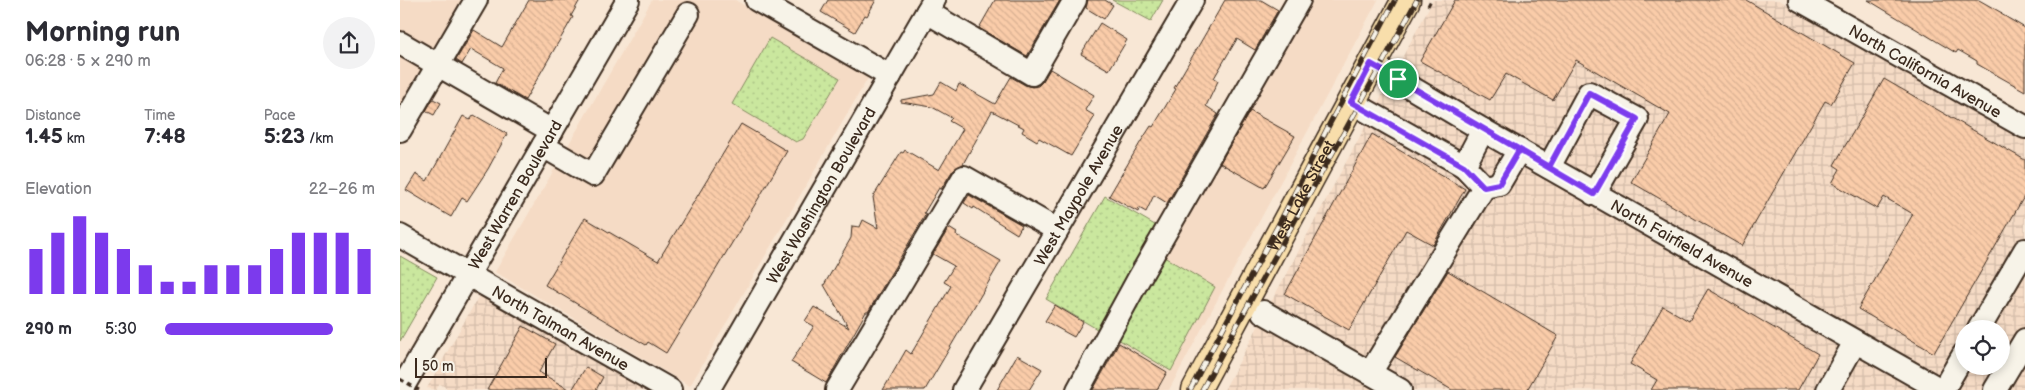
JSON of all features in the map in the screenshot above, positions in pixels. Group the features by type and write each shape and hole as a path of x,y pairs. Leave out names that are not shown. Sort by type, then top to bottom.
{"main road":[{"name":"West Lake Street","path":"1196,390 1250,306 1351,102 1406,0"}],"street":[{"path":"400,130 476,0"},
{"name":"West Warren Boulevard","path":"401,390 628,0"},
{"path":"757,0 780,6 890,76"},
{"path":"931,6 1032,74 1075,0"},
{"name":"West Maypole Avenue","path":"964,390 1192,0"},
{"path":"1078,390 1138,280 1299,0"},
{"name":"North California Avenue","path":"1814,3 2025,126"},
{"name":"West Washington Boulevard","path":"708,390 931,6"},
{"path":"400,43 438,65 548,138 593,175 688,14"},
{"name":"North Fairfield Avenue","path":"1371,64 1594,194 1942,390"},
{"path":"1549,167 1589,93 1637,119 1594,194"},
{"path":"1351,102 1464,166 1484,187"},
{"path":"1464,166 1483,130"},
{"path":"1370,373 1484,187 1499,184 1519,150"},
{"path":"837,390 964,177 1057,230"},
{"name":"North Talman Avenue","path":"400,236 670,390"},
{"path":"1984,320 2025,252"},
{"path":"1250,306 1400,390"},
{"path":"2010,358 2025,340"},
{"path":"1831,389 1855,342"},
{"path":"1942,390 1955,369"},
{"path":"1996,390 2001,375"}],"path":[{"path":"400,379 419,390"}],"shaded area":[{"path":"400,0 476,0 400,130"},
{"path":"652,0 735,0 868,78 690,386 495,272"},
{"path":"1299,0 1378,0 1169,390 1078,390"},
{"path":"1433,0 1779,0 2025,139 2025,390 1224,390"},
{"path":"481,292 652,390 450,390 440,384 436,390 427,388"}],"green space":[{"path":"1112,0 1163,0 1151,21"},
{"path":"770,38 840,78 803,139 796,142 732,104"},
{"path":"1105,196 1160,228 1102,332 1046,299"},
{"path":"1159,254 1215,287 1171,371 1113,336"},
{"path":"400,256 437,277 400,341"}],"building":[{"path":"529,0 580,0 571,16 573,17 525,100 495,83 503,68 471,49 462,64 456,60 474,30 502,47"},
{"path":"828,0 876,0 855,32 821,12"},
{"path":"995,0 1060,0 1027,56 979,28"},
{"path":"1088,0 1105,0 1113,5 1104,19 1086,8"},
{"path":"1225,0 1261,0 1278,10 1255,50 1237,39 1214,78 1218,81 1206,106 1218,114 1167,203 1154,195 1146,212 1139,208 1138,212 1109,196 1140,143 1151,126 1153,127 1176,89 1174,88"},
{"path":"1455,0 1746,0 1855,63 1831,104 1825,101 1742,246 1631,182 1670,114 1576,60 1553,100 1506,74 1490,100 1420,61"},
{"path":"1868,0 1979,0 2002,13 2025,28 2025,91 1977,64 1977,61 1958,50 1956,53"},
{"path":"1100,23 1127,40 1109,70 1081,54"},
{"path":"1050,69 1094,95 1085,110 1095,116 1071,156 1039,138 1037,141 1022,132 1024,128 992,111 963,164 953,170 941,189 939,188 924,213 926,214 868,312 866,312 826,383 791,362 814,326 805,321 814,307 849,328 824,285 851,238 852,226 860,227 863,220 878,228 873,197 901,152 903,153 905,150 939,170 963,129 949,121 952,118 932,107 901,102 901,100 934,94 941,82 956,91 959,84 995,104 1011,77 1025,85 1038,86"},
{"path":"1884,79 2025,160 2025,195 1934,353 1858,309 1913,214 1884,197 1877,209 1832,183 1840,169 1834,165"},
{"path":"433,99 441,103 434,115 426,111"},
{"path":"1250,111 1295,136 1264,188 1220,163"},
{"path":"474,115 507,134 488,169 467,201 462,198 451,217 406,190 416,174 427,181 463,116 470,120"},
{"path":"741,124 787,151 666,353 648,342 646,345 545,285 585,218 658,261"},
{"path":"1372,134 1465,189 1433,245 1406,230 1349,330 1285,294"},
{"path":"969,195 1022,225 1017,234 974,207 973,209 964,203"},
{"path":"949,228 957,233 956,235 1001,261 925,390 883,390 906,350 911,354 951,286 944,282 954,266 933,254"},
{"path":"1448,271 1558,336 1527,390 1452,390 1395,357"},
{"path":"1708,289 1818,354 1798,390 1651,390 1657,380 1630,364 1663,306 1689,321"},
{"path":"1055,305 1083,322 1074,337 1045,321"},
{"path":"523,326 555,344 539,372 570,390 487,390"},
{"path":"1119,343 1167,372 1157,390 1093,390"},
{"path":"1017,355 1042,369 1029,390 997,390"},
{"path":"586,367 603,377 596,390 572,390"}],"railway":[{"path":"1190,390 1395,0"},
{"path":"1202,390 1417,0"}],"route":[{"path":"1371,64 1398,79 1549,167 1589,93 1637,119 1594,194 1519,150 1499,184 1484,187 1464,166 1351,102 1371,64"}]}
